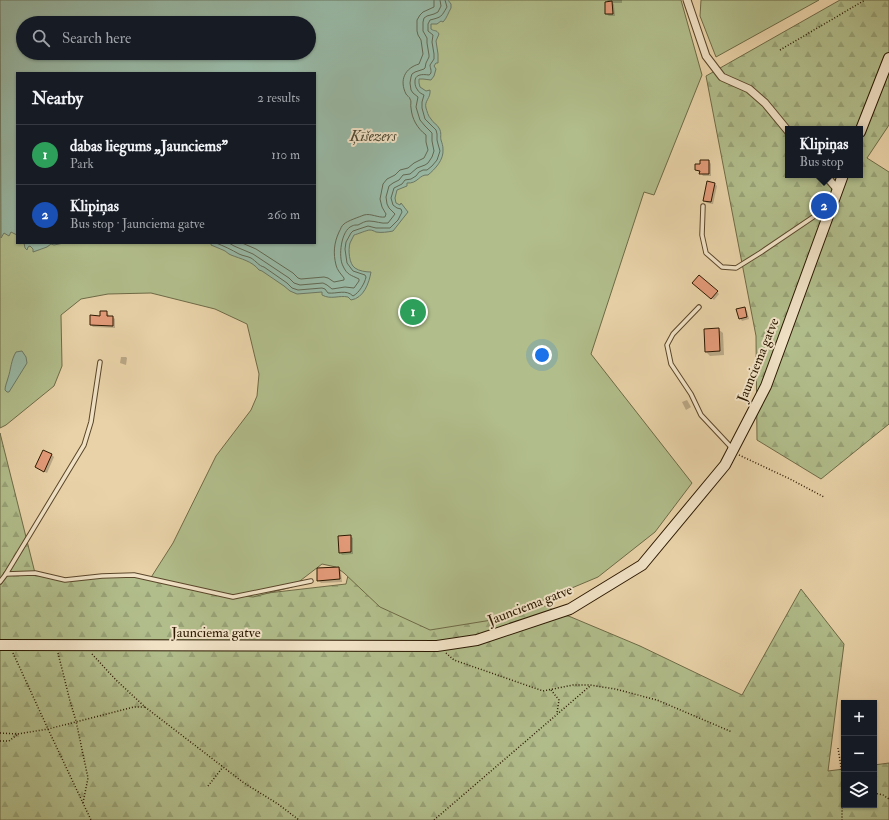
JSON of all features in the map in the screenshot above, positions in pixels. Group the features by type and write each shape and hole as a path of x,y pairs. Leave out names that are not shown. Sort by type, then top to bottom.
{"main road":[{"path":"862,126 889,58"},
{"name":"Jaunciema gatve","path":"0,645 437,646 477,640 570,609 642,565 725,465 766,386 842,178"}],"street":[{"path":"687,0 706,56 722,77 749,89 765,103 785,126"},
{"path":"828,178 838,190"}],"lane":[{"path":"703,206 702,235 706,253 722,267 736,268 832,204"},
{"path":"699,307 673,334 667,345 671,364 691,394 701,415 730,446 732,451"},
{"path":"0,582 84,445 91,422 100,362"},
{"path":"6,574 35,573 65,580 102,576 134,575 233,597 311,581"}],"path":[{"path":"780,50 865,0"},
{"path":"732,451 824,496"},
{"path":"11,645 14,655 82,804 91,820"},
{"path":"57,645 66,687 76,721 88,778 82,804"},
{"path":"83,645 116,680 145,707 244,784 278,804 299,820"},
{"path":"437,646 454,660 543,691 573,685 590,685 615,689 657,700 732,732"},
{"path":"434,820 590,685"},
{"path":"551,690 559,700 556,714"},
{"path":"0,733 18,734 48,729 134,707 145,707"},
{"path":"0,741 9,741 18,734"},
{"path":"838,748 842,772"},
{"path":"208,786 223,767"},
{"path":"877,794 883,795 889,799"},
{"path":"842,808 842,820"}],"green space":[{"path":"0,0 681,0 702,75 654,195 644,192 591,354 692,483 655,532 598,577 498,619 430,630 380,607 336,567 322,564 292,587 253,597 202,591 150,579 173,543 216,456 251,410 257,396 259,374 247,324 215,309 151,293 108,294 81,299 61,315 62,366 54,386 6,425 0,428"},
{"path":"701,0 819,0 716,57 700,16"},
{"path":"840,0 889,0 889,125 867,158 889,172 889,424 821,479 757,440 756,336 706,76"},
{"path":"0,433 35,573 65,580 134,575 233,597 346,584 356,542 478,578 640,646 742,695 801,589 844,644 828,771 841,769 841,808 877,808 877,765 889,763 889,820 0,820"}],"water":[{"name":"Ķīšezers","path":"0,0 448,0 451,4 451,8 443,22 441,21 437,24 431,24 431,29 439,34 436,41 438,63 434,66 436,69 434,76 431,80 419,79 420,87 426,91 430,90 426,108 429,116 441,133 443,148 442,157 436,167 428,175 422,176 414,182 407,183 407,186 397,190 395,198 396,203 400,205 401,203 408,212 393,231 376,232 370,230 354,235 349,246 351,263 358,270 371,272 369,281 363,293 356,299 351,300 348,297 329,297 322,295 322,292 297,294 290,291 259,270 250,262 230,255 224,250 211,245 316,244 316,72 16,72 16,234 11,232 9,236 4,233 1,238"},
{"path":"24,244 51,244 33,252 33,249 30,246 27,250"},
{"path":"22,351 26,357 27,363 9,392 7,392 5,387 13,358 16,352"}],"building":[{"path":"612,1 613,14 605,14 605,2"},
{"path":"700,160 709,160 709,174 699,174 700,171 695,170 695,164 700,164"},
{"path":"707,181 715,183 711,202 703,201"},
{"path":"699,275 718,291 711,299 692,283"},
{"path":"745,307 747,317 739,319 736,309"},
{"path":"100,311 107,311 107,316 113,316 113,326 90,325 90,315 100,316"},
{"path":"719,328 720,351 705,352 704,329"},
{"path":"43,450 52,454 44,472 35,467"},
{"path":"351,535 351,552 339,553 338,536"},
{"path":"339,567 340,579 317,581 317,568"}],"place":[{"name":"Klipiņas","path":"824,206"},
{"name":"dabas liegums „Jaunciems”","path":"413,312"}]}
